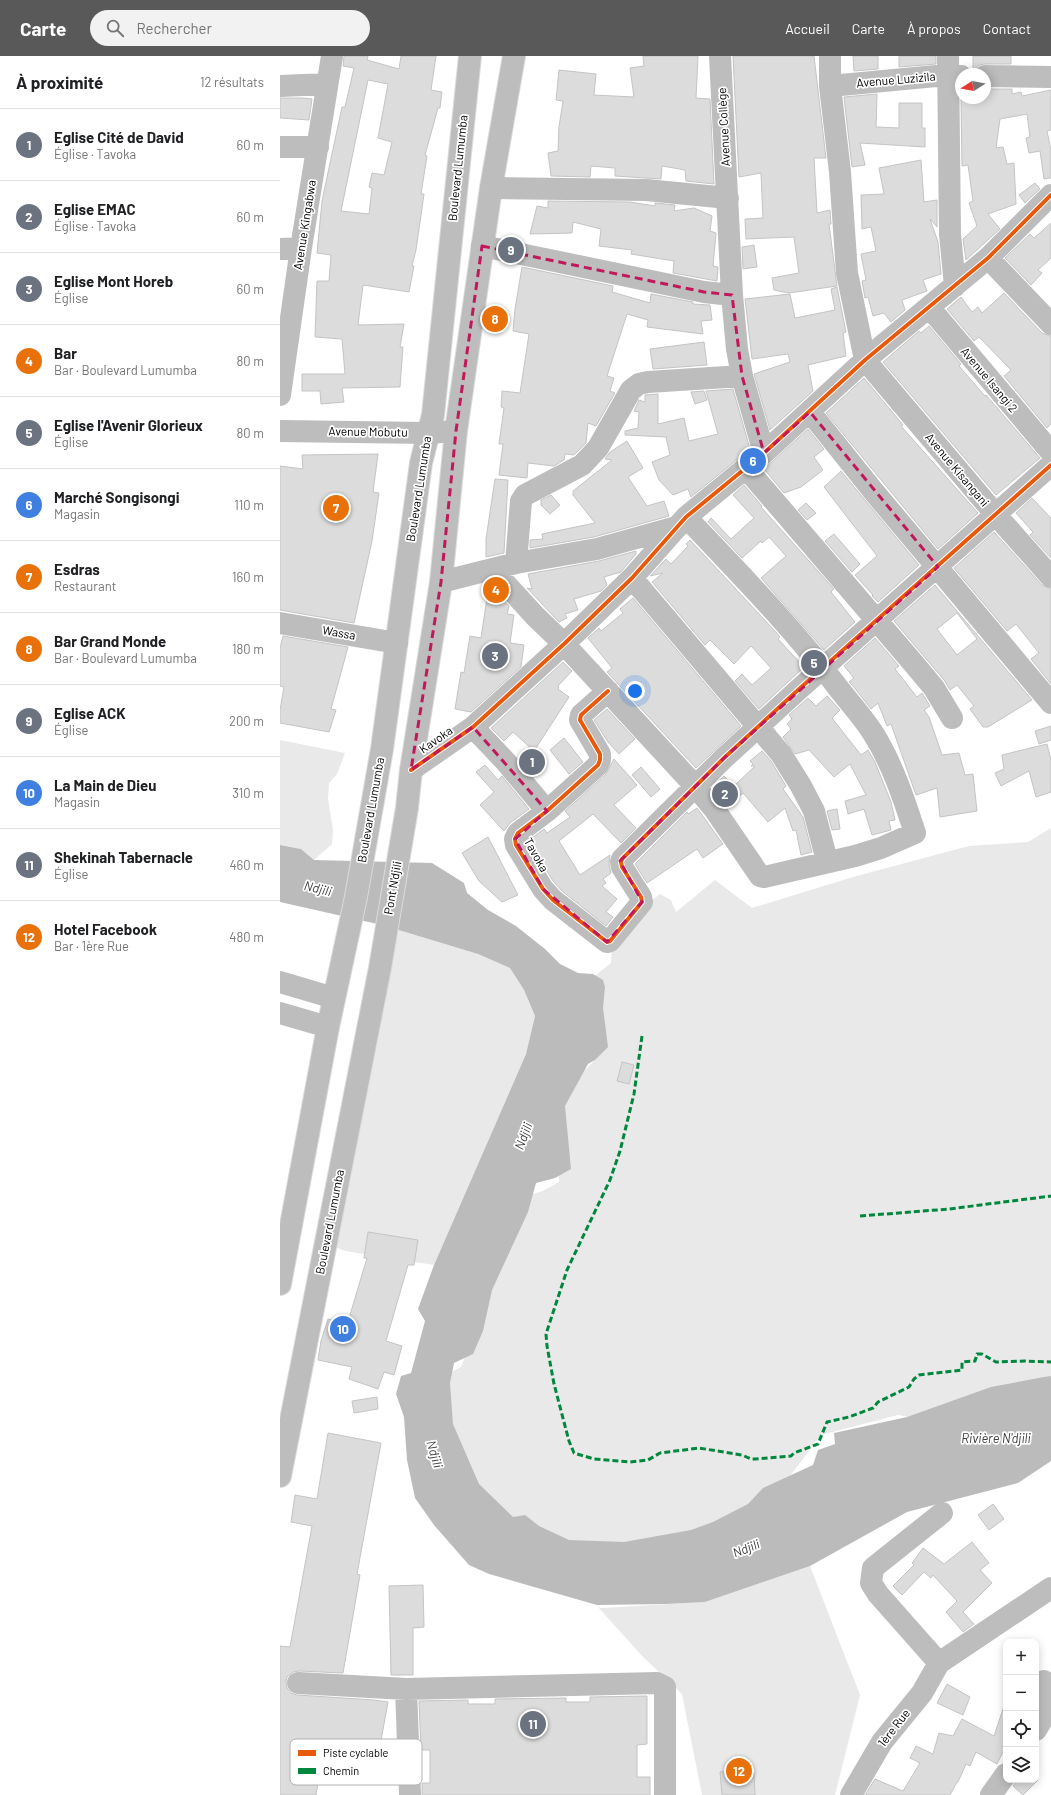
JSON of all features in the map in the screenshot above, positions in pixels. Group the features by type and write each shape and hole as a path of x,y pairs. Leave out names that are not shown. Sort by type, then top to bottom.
{"main road":[{"name":"Avenue Kingabwa","path":"280,395 290,249 318,147 332,56"},
{"name":"Boulevard Lumumba","path":"334,998 356,897 382,749 421,463 434,415 470,56"},
{"path":"411,770 441,582 456,431 482,246 514,56"},
{"name":"Avenue Collège","path":"720,56 732,294 737,349 742,376 764,453"},
{"path":"830,56 830,86 840,172 847,273 865,360"},
{"path":"952,69 950,234 955,286"},
{"name":"Avenue Luzizila","path":"830,86 952,69"},
{"path":"991,76 1051,77"},
{"path":"280,86 327,84"},
{"path":"280,147 318,147"},
{"path":"491,188 646,190 728,198"},
{"path":"441,582 516,563 597,549 681,522 764,453 865,360 988,258 1051,196"},
{"path":"482,246 704,292 732,294"},
{"path":"988,258 1051,324"},
{"name":"Avenue Isangi 2","path":"928,307 1051,452"},
{"name":"Avenue Kisangani","path":"865,360 996,515 1051,577"},
{"path":"516,563 521,501 525,495 582,465 598,448 630,390 639,384 648,382 742,376"},
{"path":"810,412 874,492 1051,703"},
{"name":"Avenue Mobutu","path":"280,431 428,433 456,431"},
{"path":"696,787 724,758 759,728 823,668 878,621 1051,465"},
{"path":"746,468 934,688 952,718"},
{"path":"492,569 535,616 564,644 608,691 696,787 715,810 760,876 764,877 796,871 827,861 855,856 881,848 914,833 902,795 873,733 823,668 761,595 681,522"},
{"name":"Kavoka","path":"411,770 473,727 564,644 632,578 681,522"},
{"path":"632,578 780,754 814,811 827,861"},
{"name":"Wassa","path":"280,623 397,643"},
{"name":"Tavoka","path":"608,691 581,715 580,720 600,754 598,765 547,811 518,833 515,839 516,845 543,889 553,900 607,942 610,941 642,902 641,897 622,867 622,859 696,787"},
{"path":"473,727 506,762 547,811"},
{"name":"Pont N'djili","path":"380,968 407,808 411,770"},
{"name":"Boulevard Lumumba","path":"280,1476 380,968"},
{"path":"280,972 301,989"},
{"path":"280,982 334,998 280,1284"},
{"path":"280,1013 328,1027"},
{"path":"942,1513 873,1568 871,1583 878,1594 939,1663 1051,1588"},
{"name":"1ère Rue","path":"851,1795 882,1742 922,1693 939,1663"},
{"path":"1039,1725 1049,1708 1044,1681"},
{"path":"298,1683 406,1689 657,1683 665,1687 665,1795"},
{"path":"406,1689 408,1739"},
{"path":"991,1795 1003,1778"},
{"path":"410,1785 410,1795"}],"highlighted area":[{"path":"482,246 704,292 732,295 742,376 764,453 810,412 938,567 724,758 620,861 642,902 607,942 543,889 515,839 547,811 473,727 411,770 441,582 456,431"}],"shaded area":[{"path":"280,740 345,753 337,774 329,783 328,799 333,830 332,844 314,860 301,849 280,845"},
{"path":"1051,828 1051,1389 926,1420 898,1415 821,1435 781,1488 737,1516 701,1535 558,1553 468,1496 443,1376 461,1367 525,1196 543,1191 559,1182 554,1119 583,1072 596,1059 592,1021 581,987 611,963 612,946 638,911 660,894 671,900 676,912 715,880 752,908 853,877 969,846 1028,842"},
{"path":"382,925 478,954 510,968 524,990 535,1016 526,1054 434,1265 345,1251 332,1246"},
{"path":"810,1566 860,1695 835,1795 702,1795 682,1694 642,1656 598,1607 705,1602"}],"water":[{"name":"Rivière N'djili","path":"280,845 301,849 314,860 432,863 464,883 467,893 488,910 516,926 545,949 560,964 578,973 593,974 603,980 605,987 603,1008 608,1047 595,1060 588,1064 565,1106 571,1169 555,1178 536,1183 528,1212 492,1290 483,1331 473,1354 454,1363 450,1383 453,1424 479,1484 513,1517 525,1515 539,1526 569,1540 624,1542 691,1530 713,1522 748,1504 763,1488 813,1465 818,1450 835,1444 834,1433 907,1417 991,1387 1051,1376 1051,1461 1018,1483 907,1512 810,1566 705,1602 597,1605 489,1574 469,1565 434,1525 415,1498 407,1460 404,1417 396,1394 401,1376 411,1373 425,1321 418,1309 434,1265 526,1054 535,1016 524,990 510,968 478,954 382,925 280,902"}],"building":[{"path":"344,56 368,56 367,60 399,69 401,56 436,56 431,90 442,92 440,108 438,108 425,155 427,156 421,194 424,194 409,292 363,285 358,325 404,324 400,347 403,347 400,387 342,388 344,402 321,404 320,391 302,391 302,374 345,374 342,339 315,337 317,281 329,281 331,255 317,253 322,201 342,107 345,107 354,68 343,66","holes":["368,80 388,84 378,138 392,142 384,175 372,173 369,187 372,188 369,214 341,211"]},
{"path":"643,56 698,56 696,98 710,99 714,184 686,181 685,170 662,166 661,179 615,176 615,168 591,166 590,177 551,176 548,153 558,151 559,127 563,101 556,100 559,70 596,74 594,95 634,97 630,68 644,66"},
{"path":"733,56 814,56 826,158 814,158 817,213 830,210 831,224 829,224 837,286 789,293 774,290 772,278 799,273 794,237 746,239 745,219 763,218 761,173 739,177"},
{"path":"853,56 878,56 878,69 854,71"},
{"path":"899,56 936,56 936,64 899,67"},
{"path":"973,56 1011,56 1011,64 985,64 973,68"},
{"path":"991,89 1012,89 1012,94 1021,92 1022,96 1051,90 1051,130 1047,131 1051,150 1051,178 1044,179 1040,151 1029,153 1026,138 1030,137 1027,114 1000,119 996,148 1003,147 1007,164 1014,163 1016,204 988,214 1000,229 966,260 963,239 977,226 969,203 973,201 968,165 962,166 961,104 991,104"},
{"path":"877,94 876,127 899,128 899,103 922,103 922,128 925,128 925,147 860,143 865,165 852,167 844,97"},
{"path":"280,98 312,99 309,120 280,118"},
{"path":"921,160 924,202 937,200 937,227 930,219 938,242 941,274 923,280 927,291 902,300 905,310 891,322 884,313 873,316 868,297 865,298 862,281 866,280 861,254 876,251 871,227 862,229 861,195 884,194 879,168"},
{"path":"1035,183 1040,189 1025,203 1019,195"},
{"path":"548,201 630,202 655,206 655,203 675,205 674,211 694,208 712,216 710,231 716,233 713,266 718,267 717,281 673,273 674,261 631,254 632,250 599,246 601,229 573,222 572,233 530,234 537,206 548,208"},
{"path":"1051,223 1051,258 1038,270 1042,273 1031,285 1005,258 1030,234 1034,238"},
{"path":"754,245 757,267 743,269 742,247"},
{"path":"522,267 613,286 612,292 650,303 651,294 693,302 693,304 710,305 712,320 701,321 703,334 647,327 648,320 627,314 607,376 614,378 610,391 615,393 596,426 588,423 586,443 574,455 565,454 564,460 554,466 528,463 527,478 499,475 503,444 499,444 504,408 501,407 502,391 520,393 529,334 513,331"},
{"path":"837,287 846,332 843,333 846,356 808,365 813,391 770,430 754,374 790,362 788,354 752,359 745,299 790,294 795,318 835,310 831,289"},
{"path":"1004,293 1042,333 1051,336 1051,424 1047,428 1004,376 1011,370 979,337 974,341 947,309 961,297 972,312 978,307 982,313"},
{"path":"929,326 961,364 959,366 1040,458 996,495 883,362 919,331 921,333"},
{"path":"704,342 707,365 653,369 650,349"},
{"path":"864,378 903,425 901,426 978,513 938,549 826,413"},
{"path":"733,389 750,449 691,497 688,489 673,495 659,480 652,462 670,455 666,437 625,435 625,431 638,428 639,412 634,411 639,400 645,402 645,395 658,394 658,424 684,418 689,441 718,434 706,391"},
{"path":"704,391 707,400 695,404 691,392"},
{"path":"808,429 824,449 814,457 823,470 801,487 784,493 764,469"},
{"path":"627,441 643,468 628,477 647,506 664,501 669,516 594,537 530,548 530,540 543,539 542,534 595,523 573,495 573,491 612,460 605,459 610,452"},
{"path":"378,454 373,492 379,493 372,541 354,623 280,610 280,466 303,469 302,455"},
{"path":"841,471 919,565 878,602 855,575 877,556 824,487"},
{"path":"495,479 508,480 504,553 486,557 486,539"},
{"path":"744,485 762,506 761,507 834,589 831,592 855,622 824,650 761,578 786,556 769,537 762,543 761,541 742,558 708,522 711,518 731,539 754,518 733,495"},
{"path":"551,495 560,505 550,514 541,505 541,500"},
{"path":"1032,498 1051,518 1051,558 1030,535 1033,532 1016,513"},
{"path":"806,503 816,513 807,520 798,510"},
{"path":"994,532 1042,585 1051,589 1051,684 1031,659 1039,653 1016,624 1007,631 954,568"},
{"path":"834,534 860,564 852,572 825,541"},
{"path":"690,540 775,631 780,637 778,639 804,667 759,709 735,681 742,674 752,685 771,668 751,646 734,664 710,640 705,645 652,582 663,573 650,576 666,559 671,564 688,546 686,544"},
{"path":"636,551 636,554 621,572 604,577 607,585 601,591 574,599 578,610 565,614 567,618 559,622 527,588 532,589 528,574 599,561"},
{"path":"935,585 1032,700 988,727 983,727 970,709 974,706 957,685 950,690 944,680 894,621","holes":["957,613 977,639 957,655 937,629"]},
{"path":"491,587 509,606 507,614 514,615 510,643 524,645 521,667 471,712 455,709 461,672 464,673 470,636 481,638 487,598 489,599"},
{"path":"633,598 741,726 696,768 607,672 612,668 588,638 599,628 601,631 623,613 620,609"},
{"path":"283,636 348,647 331,709 336,710 329,732 280,723 280,710 284,687 280,686 280,648"},
{"path":"875,638 899,666 895,669 917,697 922,693 930,706 924,710 929,717 942,755 959,753 965,775 973,774 977,811 940,817 937,788 916,795 891,724 887,726 878,703 871,709 849,682 854,678 844,666"},
{"path":"563,662 572,671 558,686 558,689 569,697 534,751 513,732 504,741 491,728"},
{"path":"827,696 840,710 832,718 861,755 868,750 875,762 891,802 895,820 889,821 891,830 872,835 864,809 848,814 845,801 866,795 850,764 834,777 809,750 795,754 783,737 791,729 787,724 792,719 789,715 808,698 816,706"},
{"path":"607,709 635,739 619,754 608,742 594,720"},
{"path":"1051,726 1051,740 1039,744 1035,731"},
{"path":"564,738 583,762 569,774 550,750"},
{"path":"1047,744 1051,760 1051,792 1036,797 1029,771 1001,786 995,773 1004,769 1002,755"},
{"path":"762,751 771,761 786,786 783,789 803,817 812,852 801,855 796,830 793,831 785,808 768,822 743,793 728,806 712,787 724,776 734,786 755,766 751,766 753,764 750,761"},
{"path":"614,759 637,785 614,805 636,828 621,843 593,814 559,841 580,875 610,855 609,864 611,873 603,879 606,883 602,886 617,899 606,912 613,917 606,926 562,891 553,881 528,841 544,829 547,833 570,817 565,811 606,774"},
{"path":"485,765 498,780 502,776 529,809 510,823 504,831 480,805 494,792 476,772"},
{"path":"641,767 660,789 651,797 632,775"},
{"path":"697,808 723,844 703,858 697,849 647,883 635,864 687,812 688,814"},
{"path":"837,809 840,829 832,830 827,811"},
{"path":"488,837 518,895 502,902 479,881 462,853"},
{"path":"622,1062 634,1065 629,1084 617,1081"},
{"path":"368,1232 418,1240 414,1265 408,1265 386,1341 402,1346 394,1375 384,1372 378,1389 349,1379 352,1367 318,1360 321,1341 328,1319 347,1325 367,1258 364,1258"},
{"path":"377,1397 378,1409 354,1413 352,1401"},
{"path":"328,1433 381,1443 357,1574 360,1575 343,1673 293,1672 287,1677 287,1688 291,1693 297,1695 388,1702 381,1739 290,1739 290,1785 318,1785 316,1795 280,1795 280,1646 290,1647 312,1526 291,1522 295,1495 317,1499"},
{"path":"993,1504 1004,1519 989,1530 978,1515"},
{"path":"972,1542 989,1563 980,1570 992,1583 963,1612 974,1624 963,1632 946,1612 957,1601 933,1575 931,1578 924,1572 902,1595 893,1586 914,1565 912,1563 923,1548 944,1564"},
{"path":"423,1585 424,1627 413,1628 413,1675 391,1675 389,1586"},
{"path":"947,1684 970,1697 963,1715 937,1703"},
{"path":"647,1696 647,1744 637,1745 637,1777 650,1777 650,1795 422,1795 422,1783 430,1783 430,1750 422,1750 419,1701 468,1700 468,1704 495,1704 495,1699 566,1698 566,1702 590,1702 590,1697"},
{"path":"1003,1709 1003,1752 997,1764 976,1752 970,1766 966,1764 950,1795 865,1795 875,1779 903,1791 920,1763 910,1758 916,1746 933,1754 939,1733 953,1736 962,1719 994,1736"},
{"path":"733,1771 733,1775 754,1773 755,1795 722,1795 720,1772"},
{"path":"1015,1783 1035,1783 1023,1795 1013,1786"}],"marked path":[{"path":"642,1036 634,1094 620,1151 610,1180 567,1270 546,1334 554,1384 569,1441 574,1453 594,1459 630,1462 648,1460 660,1453 699,1448 742,1455 751,1459 791,1456 794,1453 818,1444 827,1422 849,1417 873,1408 878,1402 909,1387 914,1379 919,1375 962,1370 962,1362 975,1361 977,1354 982,1354 996,1362 1051,1362"},
{"path":"860,1216 949,1209 1051,1196"}],"cycle path":[{"path":"411,770 473,727 564,644 632,578 686,517 764,453 865,360 988,258 1051,195"},
{"path":"608,691 581,715 580,720 600,754 598,765 547,811 518,833 515,839 516,845 543,889 553,900 607,942 610,941 642,902 641,897 622,867 622,859 724,758 798,690 1051,465"}],"place":[{"name":"Eglise ACK","path":"511,250"},
{"name":"Bar Grand Monde","path":"495,319"},
{"name":"Marché Songisongi","path":"753,461"},
{"name":"Esdras","path":"336,508"},
{"name":"Bar","path":"496,590"},
{"name":"Eglise Mont Horeb","path":"495,656"},
{"name":"Eglise l'Avenir Glorieux","path":"814,663"},
{"name":"Eglise Cité de David","path":"532,762"},
{"name":"Eglise EMAC","path":"725,794"},
{"name":"La Main de Dieu","path":"343,1329"},
{"name":"Shekinah Tabernacle","path":"533,1724"},
{"name":"Hotel Facebook","path":"739,1771"}],"water label":[{"name":"Ndjili","path":"318,888"},
{"name":"Ndjili","path":"523,1136"},
{"name":"Ndjili","path":"435,1454"},
{"name":"Ndjili","path":"746,1548"}]}
